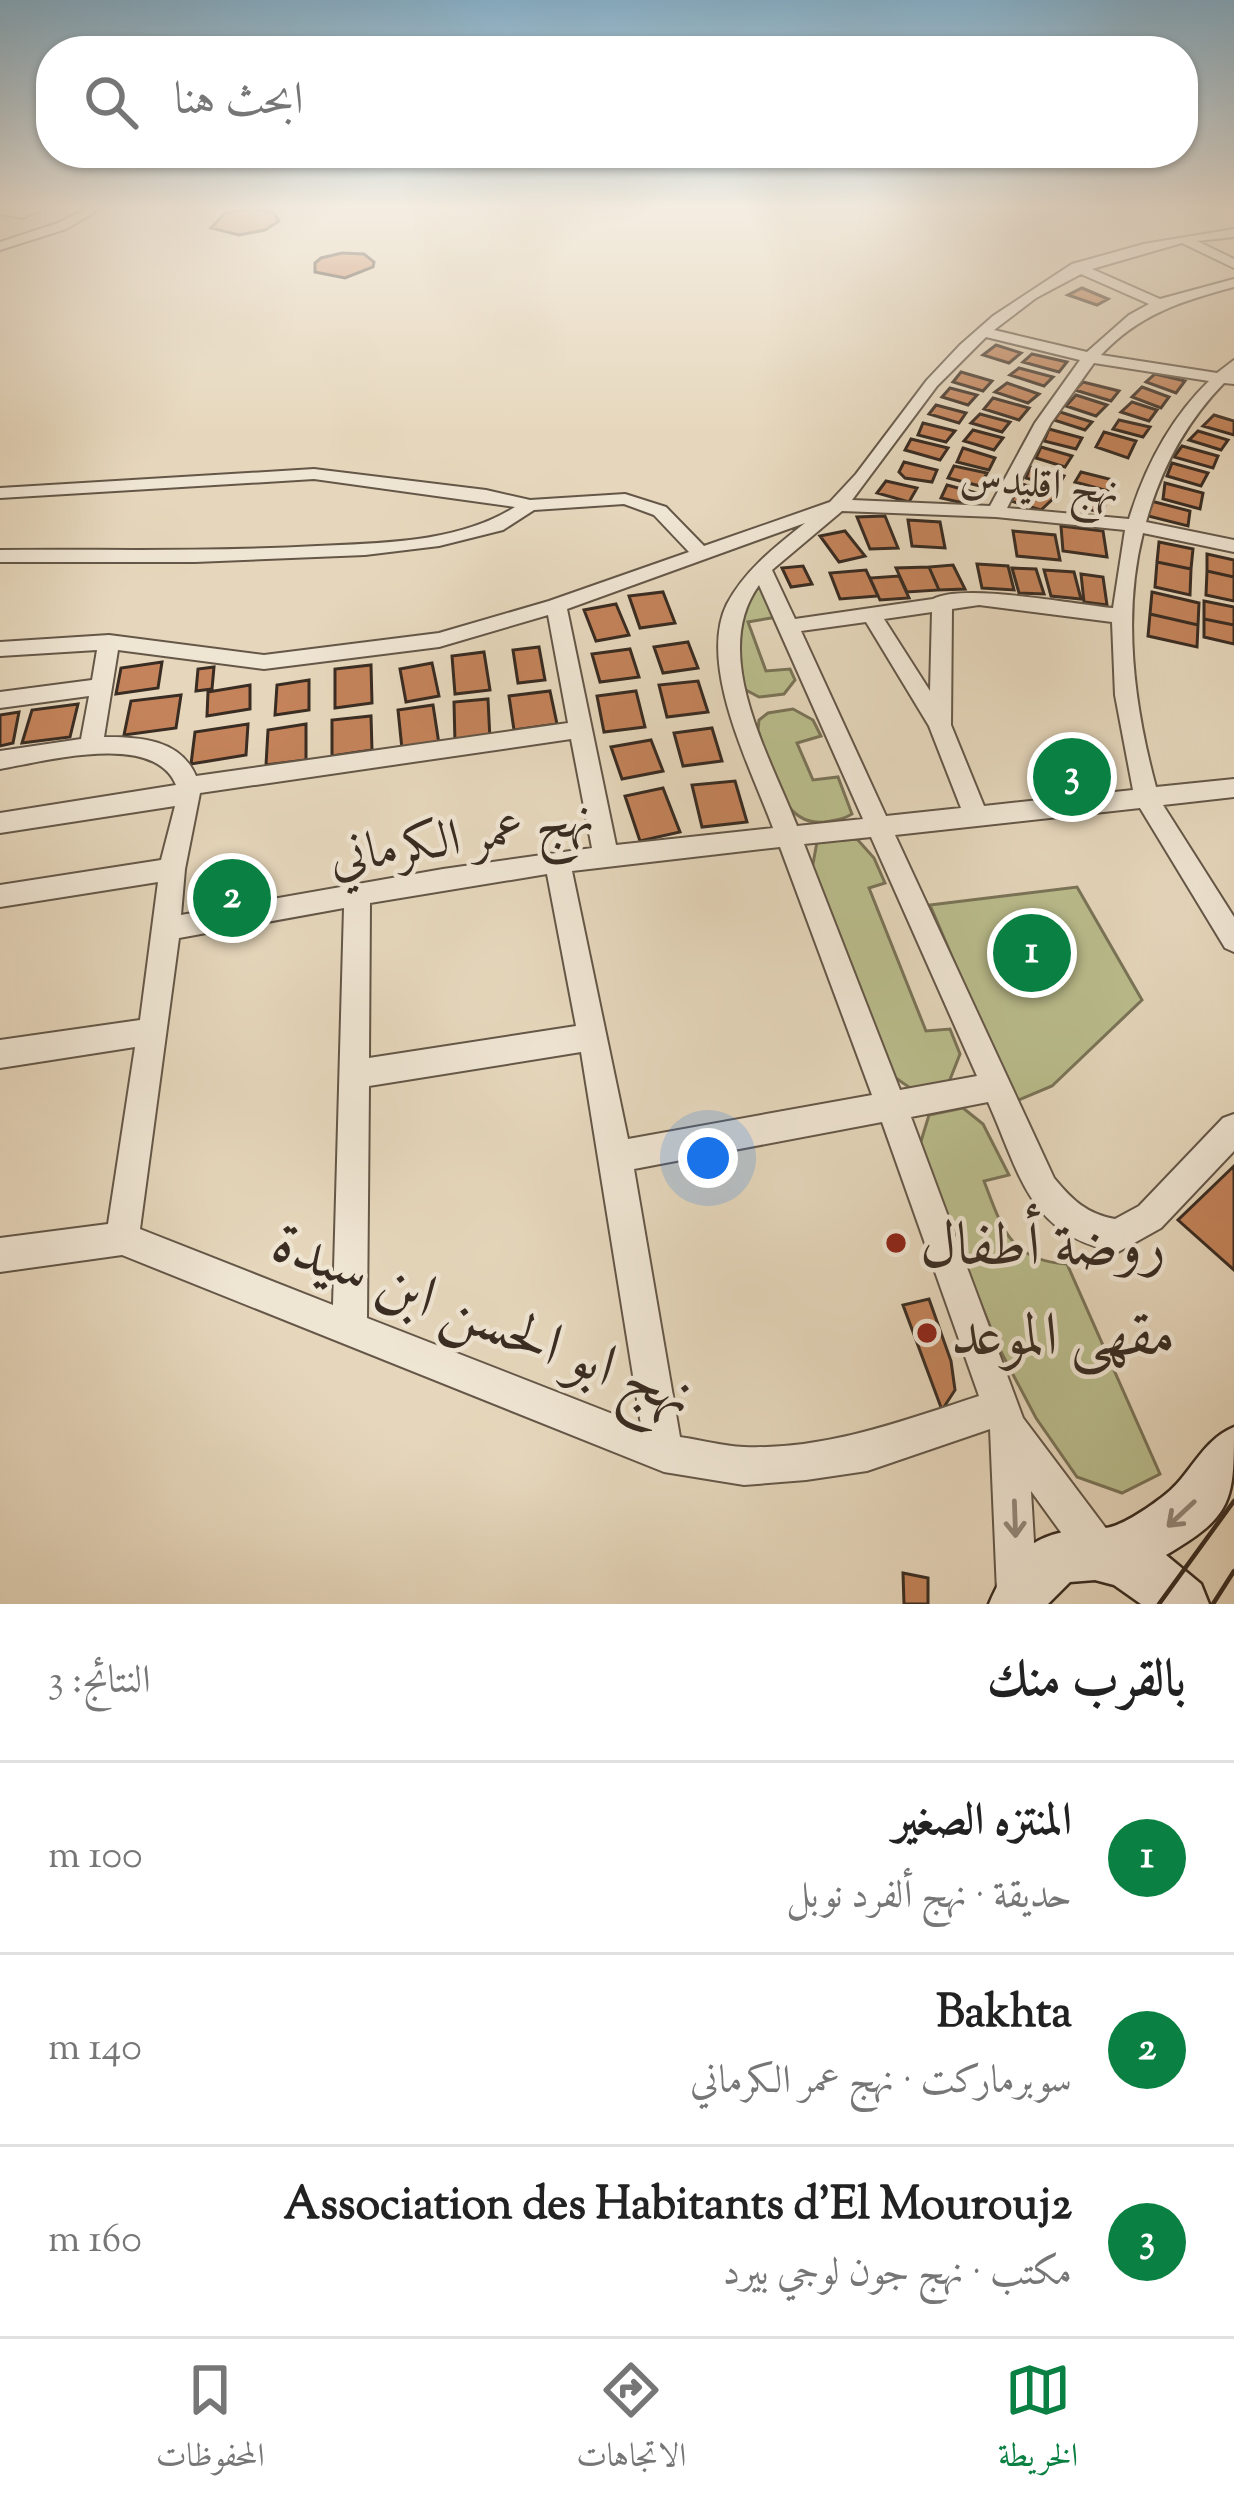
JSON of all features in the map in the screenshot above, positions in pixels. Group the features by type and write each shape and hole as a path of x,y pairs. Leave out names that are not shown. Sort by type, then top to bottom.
{"street":[{"path":"1017,1604 1004,1418 746,724 729,660 727,632 738,599 762,569 794,537 838,505 933,383 1045,284"},
{"path":"1114,284 1160,304"},
{"path":"996,512 1043,415 1092,358 1160,304 1231,284"},
{"path":"1202,292 1234,307"},
{"path":"985,332 1092,358 1229,374"},
{"path":"1229,374 1167,443 1133,525 1121,616 1124,700 1148,798 1234,940"},
{"path":"0,493 314,474 486,495 530,506 639,502 670,520 702,555"},
{"path":"0,649 109,642 264,662 439,640 556,606 838,505"},
{"name":"نهج اقليدس","path":"838,505 996,512 1133,525 1234,546"},
{"path":"0,556 192,553 281,557 388,548 488,527 530,506"},
{"path":"762,569 1043,1189 1086,1230 1118,1236 1150,1217 1234,1129"},
{"path":"790,626 942,601 1010,601 1121,616"},
{"path":"940,725 942,601"},
{"path":"556,606 606,857"},
{"path":"871,614 940,725 975,812"},
{"path":"91,747 109,642"},
{"path":"0,700 100,687"},
{"path":"0,824 583,729"},
{"path":"0,760 91,747 154,748 181,768 187,790 172,868 154,1031 122,1239"},
{"name":"نهج عمر الكرماني","path":"167,929 606,857 790,840 975,812 1234,788"},
{"path":"558,864 616,1157 664,1454"},
{"path":"0,896 172,868"},
{"path":"350,1332 356,896"},
{"path":"0,1054 154,1031"},
{"path":"354,1074 592,1037"},
{"path":"616,1157 994,1088"},
{"name":"نهج ابو الحسن ابن سيدة","path":"0,1255 122,1239 664,1454 744,1466 806,1462 1004,1418"},
{"path":"1004,1418 1106,1554 1142,1569 1181,1604"},
{"path":"1017,1604 1037,1573 1066,1556 1106,1554 1157,1534 1184,1515 1234,1453"}],"green space":[{"path":"761,582 777,617 748,622 766,671 790,669 795,680 784,694 759,697 744,689 737,645 740,622"},
{"path":"793,709 813,720 821,736 797,743 813,780 838,777 852,814 809,821 796,814 779,790 758,730 759,720 768,713"},
{"path":"857,839 874,858 885,883 869,888 926,1031 950,1029 960,1054 949,1082 913,1090 890,1074 812,869 817,842"},
{"path":"1077,887 1142,1000 1052,1086 1014,1102 930,905"},
{"path":"963,1108 983,1124 1009,1175 984,1181 1003,1227 1020,1249 1048,1262 1067,1264 1160,1474 1122,1493 1077,1477 1036,1418 999,1348 918,1151 929,1115"}],"building":[{"path":"1082,288 1108,299 1097,305 1068,295"},
{"path":"996,345 1021,353 1009,363 983,355"},
{"path":"1032,354 1067,362 1059,372 1023,362"},
{"path":"1019,368 1053,377 1044,386 1010,375"},
{"path":"961,372 992,381 983,391 953,382"},
{"path":"1155,374 1185,381 1176,393 1146,382"},
{"path":"1083,382 1119,391 1111,401 1075,390"},
{"path":"1007,383 1039,394 1028,403 995,392"},
{"path":"1142,387 1169,397 1161,408 1132,397"},
{"path":"950,388 977,395 968,405 942,397"},
{"path":"1076,395 1107,405 1096,416 1066,406"},
{"path":"993,398 1029,408 1019,420 984,409"},
{"path":"1132,402 1157,410 1149,421 1121,412"},
{"path":"936,405 966,413 959,423 929,414"},
{"path":"1060,412 1092,422 1085,430 1054,420"},
{"path":"980,414 1010,422 1002,432 971,423"},
{"path":"1214,415 1234,421 1234,435 1203,426"},
{"path":"1119,420 1150,427 1143,437 1113,429"},
{"path":"923,423 955,431 946,442 918,435"},
{"path":"1049,429 1082,438 1076,449 1044,441"},
{"path":"973,430 1003,438 994,450 964,441"},
{"path":"1198,431 1228,440 1221,450 1189,440"},
{"path":"1104,432 1136,441 1128,458 1096,447"},
{"path":"911,439 948,448 940,460 905,450"},
{"path":"1182,446 1218,456 1213,468 1174,457"},
{"path":"1041,447 1072,456 1065,467 1036,458"},
{"path":"963,448 995,458 989,470 957,462"},
{"path":"904,462 937,470 932,482 905,478 899,472"},
{"path":"1172,463 1208,473 1201,486 1167,476"},
{"path":"954,466 987,473 980,486 948,478"},
{"path":"1030,467 1064,476 1058,487 1026,478"},
{"path":"1081,472 1113,480 1108,491 1075,482"},
{"path":"886,481 917,488 909,502 877,493"},
{"path":"1165,483 1203,493 1200,509 1163,499"},
{"path":"1022,484 1057,495 1041,510 1011,501"},
{"path":"947,485 980,494 972,505 941,498"},
{"path":"1077,490 1108,499 1101,513 1070,503"},
{"path":"1151,501 1190,511 1188,526 1148,516"},
{"path":"885,516 898,548 870,549 857,517"},
{"path":"908,520 940,522 945,548 912,546"},
{"path":"1061,526 1103,531 1107,557 1063,551"},
{"path":"845,531 865,556 839,562 820,536"},
{"path":"1013,531 1055,535 1060,560 1017,556"},
{"path":"1159,542 1193,549 1191,569 1157,562"},
{"path":"1207,554 1234,560 1234,577 1207,571"},
{"path":"1157,562 1191,569 1190,595 1155,587"},
{"path":"977,564 1008,566 1014,590 982,588"},
{"path":"953,565 965,589 939,590 929,567"},
{"path":"803,566 812,584 791,587 782,568"},
{"path":"929,567 939,590 907,592 896,568"},
{"path":"1012,568 1036,569 1044,594 1019,593"},
{"path":"866,570 878,596 840,599 830,573"},
{"path":"1044,570 1074,572 1081,599 1051,596"},
{"path":"1207,571 1234,577 1234,601 1206,595"},
{"path":"1081,574 1103,577 1107,605 1084,602"},
{"path":"899,576 909,598 880,600 870,578"},
{"path":"663,592 675,623 640,628 629,596"},
{"path":"1152,592 1199,603 1198,625 1150,614"},
{"path":"1204,601 1234,607 1234,625 1204,619"},
{"path":"616,604 629,635 596,641 584,610"},
{"path":"1150,614 1198,625 1197,647 1148,636"},
{"path":"1204,619 1234,625 1234,644 1204,637"},
{"path":"688,642 698,668 663,673 654,647"},
{"path":"539,647 545,680 518,683 513,650"},
{"path":"630,649 639,677 600,682 592,654"},
{"path":"484,652 490,690 455,694 452,656"},
{"path":"162,662 158,688 116,694 121,668"},
{"path":"432,663 439,696 406,702 400,669"},
{"path":"371,665 372,703 335,708 335,669"},
{"path":"214,667 212,689 196,691 198,669"},
{"path":"309,680 309,710 275,715 277,685"},
{"path":"698,681 708,712 667,717 659,685"},
{"path":"250,685 250,709 207,716 208,692"},
{"path":"550,691 557,724 514,730 509,696"},
{"path":"636,691 645,727 604,732 597,696"},
{"path":"181,695 176,728 124,735 131,701"},
{"path":"488,699 490,740 455,743 454,702"},
{"path":"78,704 70,737 22,743 32,710"},
{"path":"433,705 439,744 402,749 398,710"},
{"path":"19,712 13,743 0,746 0,715"},
{"path":"371,716 372,750 332,756 332,720"},
{"path":"248,724 246,755 191,764 195,732"},
{"path":"306,724 306,760 266,765 268,730"},
{"path":"712,728 722,761 683,766 674,733"},
{"path":"651,740 663,771 622,779 611,747"},
{"path":"735,781 747,822 702,827 692,785"},
{"path":"663,788 680,832 640,841 625,796"},
{"path":"1234,1166 1234,1270 1178,1220"},
{"name":"مقهى الموعد","path":"929,1299 951,1361 955,1390 942,1410 903,1305"},
{"path":"903,1573 928,1578 928,1604 904,1604"}],"tram line":[{"path":"1159,1604 1234,1501"},
{"path":"1213,1604 1234,1571"}],"place":[{"name":"Association des Habitants d'El Mourouj2","path":"1072,777"},
{"name":"Bakhta","path":"232,898"},
{"name":"المنتزه الصغير","path":"1032,953"},
{"name":"روضة أطفال","path":"896,1243"},
{"name":"مقهى الموعد","path":"927,1333"}]}
